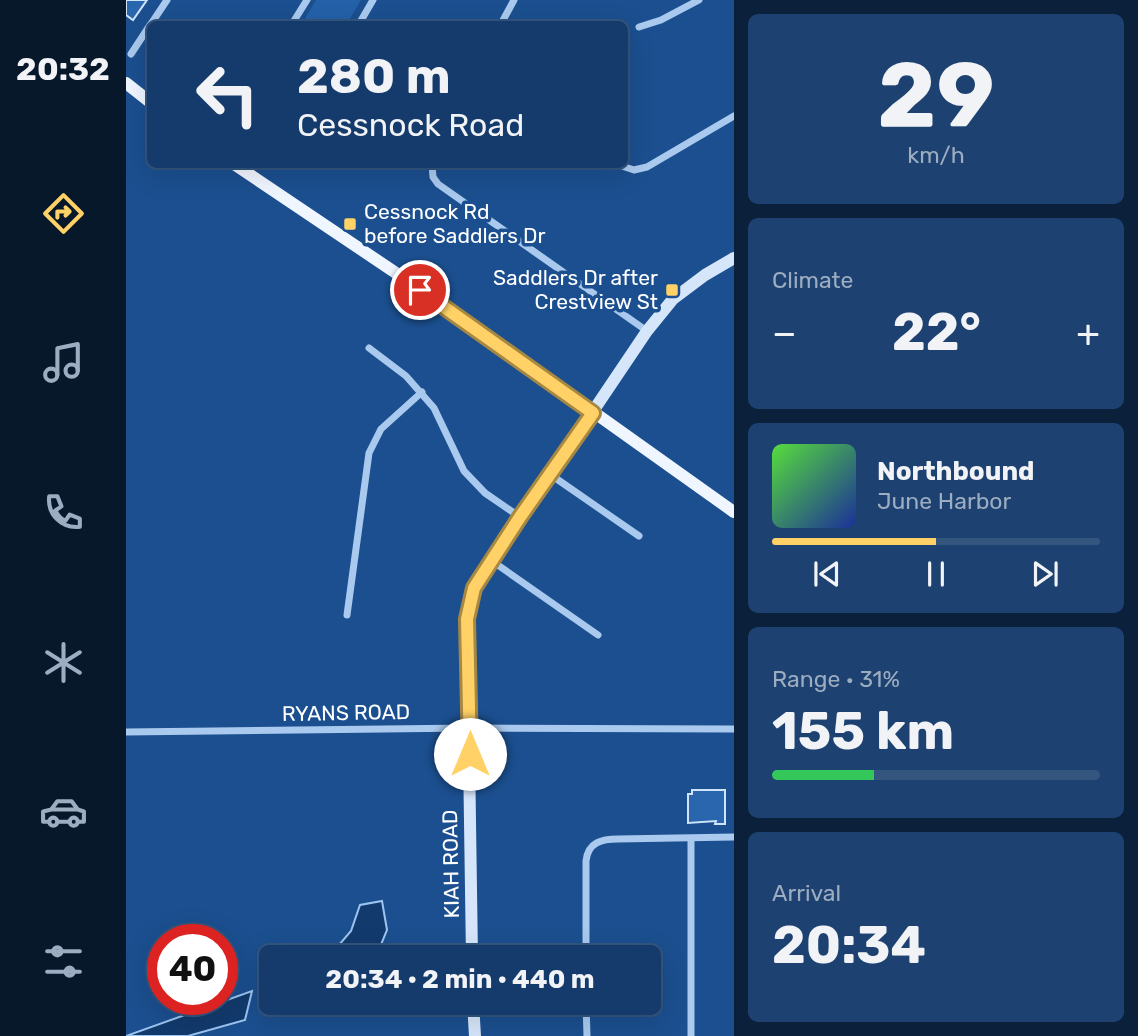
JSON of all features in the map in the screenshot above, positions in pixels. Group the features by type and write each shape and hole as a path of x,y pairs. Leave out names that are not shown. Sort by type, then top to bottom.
{"main road":[{"path":"126,83 147,100"},
{"path":"239,168 377,260 734,512"}],"street":[{"path":"154,21 167,0"},
{"path":"294,21 307,0"},
{"path":"361,21 373,0"},
{"path":"504,21 514,0"},
{"path":"639,27 661,20 699,0"},
{"path":"131,54 147,31"},
{"path":"624,168 628,170 647,167 734,116"},
{"path":"432,168 433,177 438,184 647,331"},
{"name":"KIAH ROAD","path":"472,945 467,619 474,588 647,331 673,299 734,258"},
{"path":"369,348 422,392 434,408 464,471 485,493 520,517"},
{"path":"347,615 369,453 381,429 422,392"},
{"path":"551,475 639,536"},
{"path":"491,560 598,635"},
{"name":"RYANS ROAD","path":"126,732 470,728 734,729"},
{"path":"586,945 587,853 593,844 603,839 734,837"},
{"path":"691,839 691,1036"},
{"path":"474,1015 475,1036"},
{"path":"586,1015 587,1036"}],"shaded area":[{"path":"316,0 361,0 349,21 304,21"},
{"path":"382,901 387,930 381,945 339,945 351,931 360,905"},
{"path":"252,991 245,1020 188,1036 126,1036 185,1015 238,1015 238,996"}],"building":[{"path":"126,0 147,0 133,20 126,15"},
{"path":"692,790 725,790 725,824 715,824 716,821 688,823 688,794 692,794"}],"place":[{"name":"Cessnock Rd before Saddlers Dr","path":"350,224"},
{"name":"Saddlers Dr after Crestview St","path":"672,290"}],"route":[{"path":"420,290 593,413 474,588 467,619 470,754"}]}
